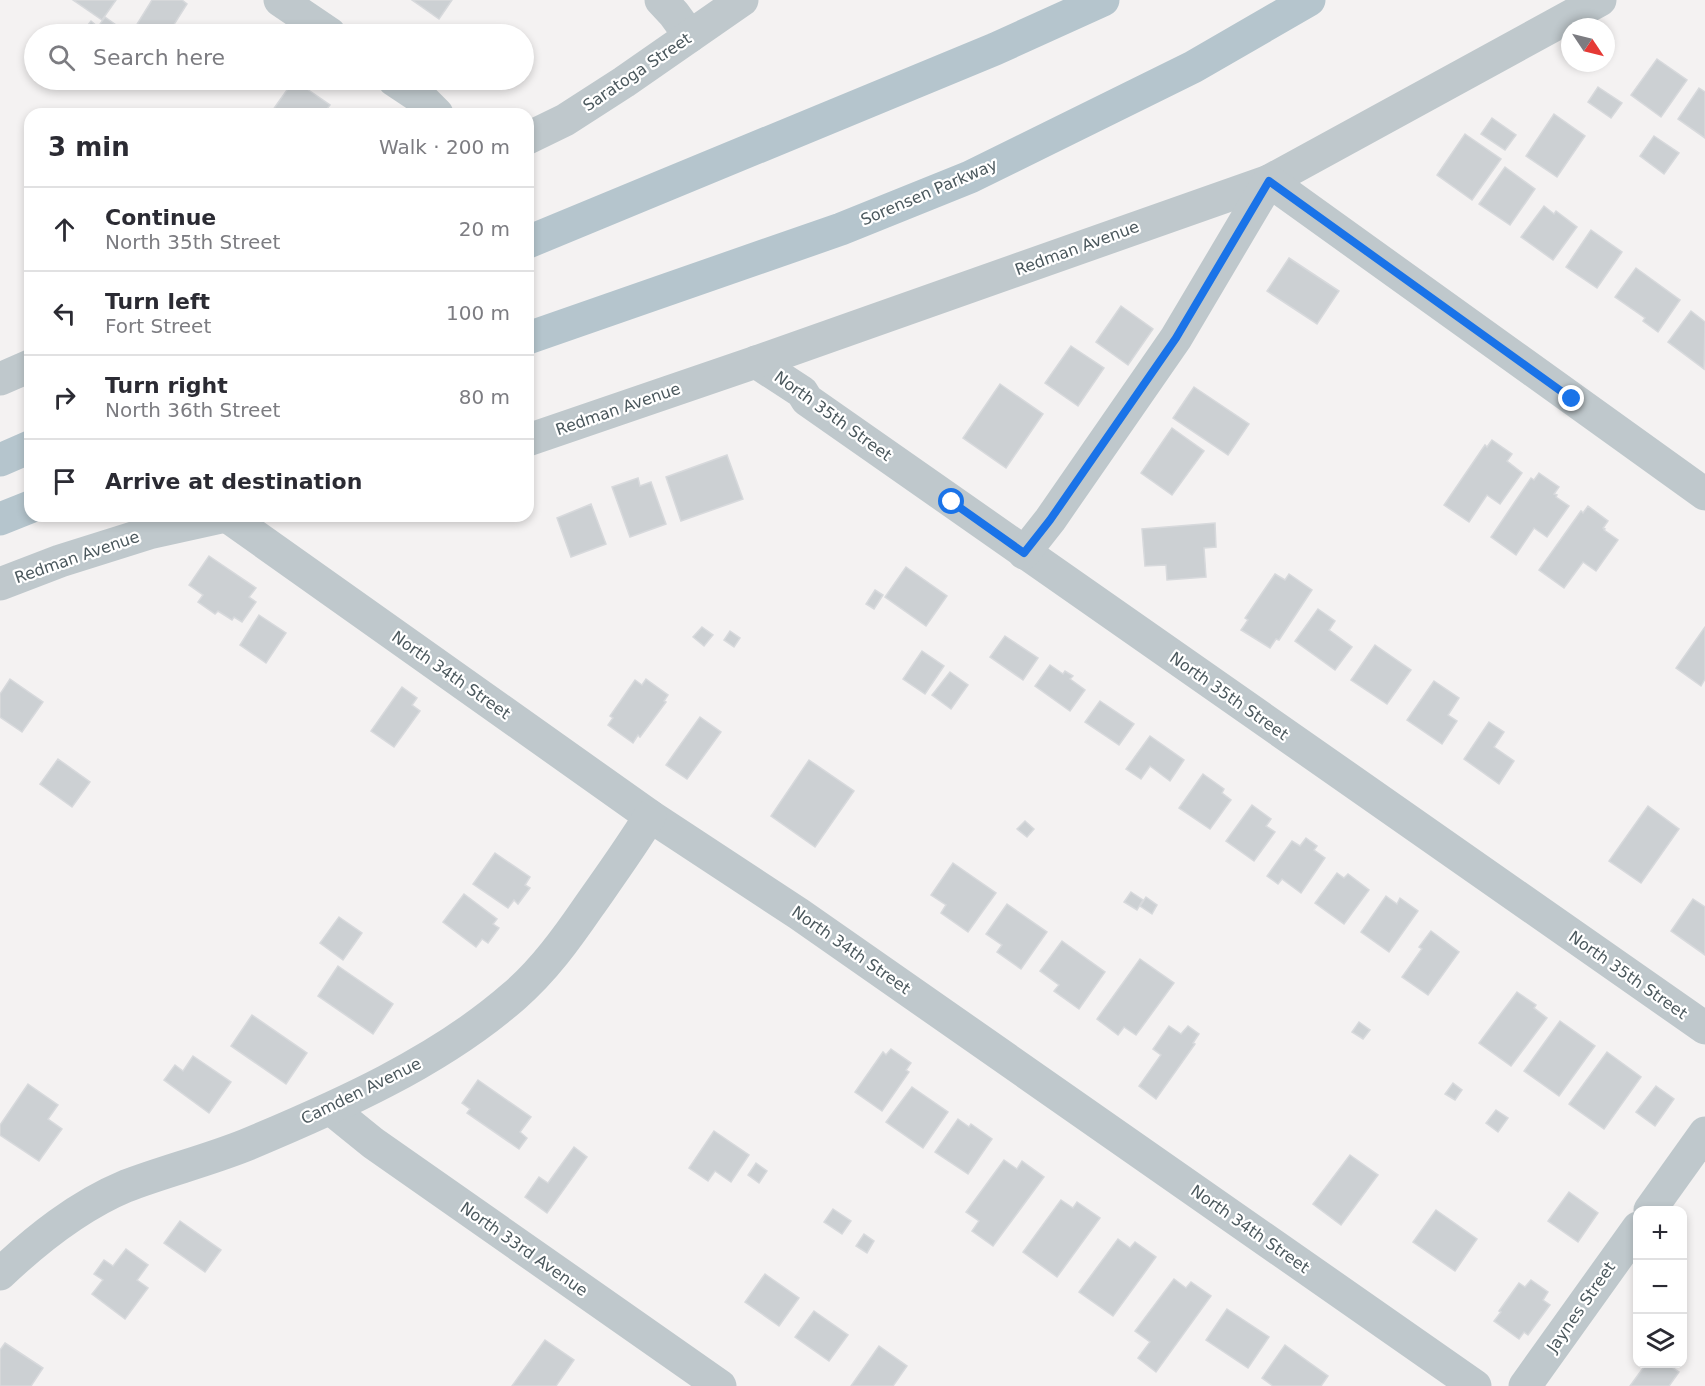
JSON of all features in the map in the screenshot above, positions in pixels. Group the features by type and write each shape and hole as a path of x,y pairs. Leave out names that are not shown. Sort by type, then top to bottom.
{"main road":[{"path":"534,240 995,50 1103,0"},
{"name":"Sorensen Parkway","path":"534,336 841,229 970,177 1193,67 1309,0"},
{"path":"0,460 24,450"},
{"path":"0,519 24,509"}],"street":[{"path":"280,0 315,24"},
{"path":"661,0 690,36"},
{"name":"Saratoga Street","path":"534,135 565,120 624,82 742,0"},
{"name":"Redman Avenue","path":"534,438 1269,181 1600,0"},
{"path":"408,90 431,108"},
{"path":"1024,553 1050,520 1176,338 1269,181 1705,494"},
{"name":"North 35th Street","path":"756,362 802,392 807,400 1024,553 1705,1028"},
{"path":"0,379 24,369"},
{"name":"Redman Avenue","path":"0,584 60,561 149,533 199,522"},
{"name":"North 34th Street","path":"234,522 650,816 799,914 1475,1386"},
{"name":"Camden Avenue","path":"0,1274 27,1249 96,1200 125,1187 243,1146 331,1108 434,1054 479,1025 515,996 567,938 650,816"},
{"name":"North 33rd Avenue","path":"331,1108 373,1143 720,1386"},
{"path":"1653,1206 1705,1133"},
{"name":"Jaynes Street","path":"1525,1386 1633,1235"}],"building":[{"path":"73,0 116,0 102,20"},
{"path":"152,0 182,0 187,4 174,24 137,24"},
{"path":"412,0 452,0 439,19"},
{"path":"105,17 115,24 100,24"},
{"path":"1657,59 1687,80 1661,117 1631,95"},
{"path":"1598,87 1622,103 1611,118 1588,102"},
{"path":"1699,88 1705,92 1705,138 1678,119"},
{"path":"287,90 308,90 330,105 328,108 274,108"},
{"path":"1554,114 1585,136 1557,177 1526,156"},
{"path":"1492,118 1516,135 1505,150 1481,134"},
{"path":"1465,134 1501,159 1472,200 1437,175"},
{"path":"1654,136 1679,153 1664,174 1640,156"},
{"path":"1505,167 1535,189 1510,225 1479,204"},
{"path":"1544,206 1554,214 1556,211 1577,227 1553,260 1521,237"},
{"path":"1591,230 1622,252 1597,288 1566,267"},
{"path":"1289,258 1339,291 1317,324 1267,291"},
{"path":"1636,268 1680,300 1658,332 1643,321 1645,318 1615,297"},
{"path":"1121,306 1153,329 1128,365 1096,342"},
{"path":"1691,311 1705,322 1704,369 1668,342"},
{"path":"1071,346 1104,368 1078,406 1045,383"},
{"path":"1000,384 1043,414 1006,468 963,438"},
{"path":"1194,387 1249,424 1228,455 1173,418"},
{"path":"1172,428 1204,451 1172,495 1141,473"},
{"path":"1492,440 1512,454 1507,461 1522,473 1500,504 1487,495 1469,522 1444,505 1485,445 1487,447"},
{"path":"727,455 743,499 681,521 666,477"},
{"path":"1539,473 1559,487 1554,494 1569,506 1547,537 1534,528 1516,555 1491,537 1531,478 1534,480"},
{"path":"638,478 640,486 651,482 666,524 630,537 612,487"},
{"path":"591,504 606,544 571,557 557,518"},
{"path":"1588,506 1608,521 1604,530 1618,540 1596,571 1583,562 1564,588 1539,570 1581,511 1583,513"},
{"path":"1215,523 1216,547 1204,548 1206,577 1167,580 1166,565 1145,566 1142,529"},
{"path":"209,556 256,588 249,597 256,602 242,622 234,617 232,620 218,611 215,614 198,602 203,595 189,585"},
{"path":"906,567 947,596 926,626 885,597"},
{"path":"1275,574 1285,580 1289,574 1312,590 1279,640 1276,639 1270,648 1241,630 1248,620 1245,618"},
{"path":"875,590 883,595 874,609 866,604"},
{"path":"1318,609 1335,621 1329,630 1352,647 1335,670 1295,641"},
{"path":"259,615 286,633 266,663 240,645"},
{"path":"702,627 713,635 704,646 693,637"},
{"path":"1705,627 1705,679 1701,686 1676,668"},
{"path":"730,631 740,638 734,647 724,640"},
{"path":"1005,636 1038,658 1023,680 990,657"},
{"path":"1375,645 1411,670 1387,704 1351,680"},
{"path":"922,651 944,666 925,694 903,679"},
{"path":"1050,665 1063,674 1065,671 1073,676 1070,679 1085,690 1070,711 1035,686"},
{"path":"950,672 968,685 951,709 932,695"},
{"path":"10,679 43,702 22,732 0,717 0,694"},
{"path":"646,679 668,695 664,701 666,702 633,743 608,725 613,718 610,716 635,680 642,685"},
{"path":"1434,681 1459,698 1448,715 1457,721 1442,744 1407,720"},
{"path":"402,687 417,698 412,705 420,711 394,747 371,731"},
{"path":"1100,701 1134,724 1119,745 1085,722"},
{"path":"700,717 721,732 687,779 666,765"},
{"path":"1489,722 1504,732 1494,747 1514,761 1499,784 1464,759"},
{"path":"1150,736 1184,760 1170,781 1150,766 1141,779 1126,769"},
{"path":"58,759 90,782 72,807 40,784"},
{"path":"809,760 854,791 815,847 771,816"},
{"path":"1203,774 1224,789 1222,793 1231,800 1210,829 1179,808"},
{"path":"1252,805 1271,819 1266,826 1275,832 1254,861 1226,841"},
{"path":"1648,806 1679,829 1641,883 1609,861"},
{"path":"1025,821 1034,829 1027,837 1017,829"},
{"path":"1306,838 1317,846 1314,850 1325,858 1301,893 1282,879 1278,884 1267,876 1292,841 1300,846"},
{"path":"495,853 530,877 525,885 530,888 518,904 514,900 508,908 473,884"},
{"path":"953,863 996,893 968,932 941,913 946,905 931,895"},
{"path":"1337,873 1344,878 1348,874 1369,890 1344,924 1315,903"},
{"path":"1131,892 1143,900 1137,910 1124,902"},
{"path":"464,894 497,919 493,924 499,928 488,943 482,939 476,947 443,922"},
{"path":"1386,896 1397,904 1400,898 1418,911 1389,952 1361,932"},
{"path":"1146,897 1157,905 1152,914 1140,906"},
{"path":"1693,899 1705,907 1705,955 1671,931"},
{"path":"1007,904 1047,932 1021,969 997,952 1002,945 986,934"},
{"path":"339,917 362,933 343,960 320,943"},
{"path":"1431,931 1459,952 1428,995 1402,977 1422,949 1419,947"},
{"path":"1062,941 1105,972 1079,1009 1054,991 1059,985 1040,971"},
{"path":"1140,959 1174,983 1136,1035 1124,1027 1118,1035 1097,1019"},
{"path":"338,966 393,1004 373,1034 318,996"},
{"path":"1517,992 1536,1005 1534,1008 1547,1018 1511,1066 1479,1043"},
{"path":"252,1015 307,1053 286,1084 231,1046"},
{"path":"1560,1021 1595,1046 1559,1096 1524,1071"},
{"path":"1359,1022 1370,1030 1363,1039 1352,1032"},
{"path":"1169,1026 1181,1034 1188,1026 1199,1034 1193,1043 1195,1044 1156,1099 1139,1086 1161,1055 1153,1049"},
{"path":"891,1049 911,1063 906,1070 909,1072 882,1111 855,1092 883,1052 886,1055"},
{"path":"1607,1052 1641,1077 1604,1129 1569,1104"},
{"path":"193,1056 231,1082 209,1113 164,1080 175,1065 183,1071"},
{"path":"478,1080 531,1117 520,1132 527,1138 519,1149 467,1113 470,1109 462,1103"},
{"path":"1453,1083 1462,1090 1455,1100 1445,1094"},
{"path":"28,1084 58,1105 48,1119 62,1129 39,1161 0,1135 0,1125"},
{"path":"1656,1086 1674,1099 1655,1126 1636,1112"},
{"path":"912,1087 948,1112 923,1148 886,1122"},
{"path":"1496,1110 1508,1118 1498,1132 1486,1123"},
{"path":"958,1119 969,1127 971,1124 992,1139 968,1174 935,1152"},
{"path":"714,1131 749,1155 731,1182 715,1171 708,1181 689,1168"},
{"path":"574,1147 587,1157 547,1213 525,1197 539,1177 548,1183"},
{"path":"1350,1155 1378,1175 1341,1225 1313,1204"},
{"path":"1004,1160 1017,1169 1022,1161 1044,1177 993,1246 972,1231 979,1221 966,1212"},
{"path":"756,1163 767,1171 759,1183 748,1175"},
{"path":"1569,1192 1598,1213 1578,1242 1548,1221"},
{"path":"1061,1200 1073,1208 1077,1202 1100,1218 1057,1277 1023,1252"},
{"path":"833,1209 851,1221 842,1234 824,1222"},
{"path":"1436,1210 1477,1239 1455,1271 1413,1242"},
{"path":"180,1221 221,1250 205,1272 164,1243"},
{"path":"864,1234 874,1241 867,1253 856,1246"},
{"path":"1118,1239 1130,1248 1135,1242 1156,1257 1113,1316 1079,1292"},
{"path":"126,1249 148,1265 137,1280 148,1288 125,1319 92,1294 103,1280 94,1274 104,1260 113,1266"},
{"path":"765,1274 799,1298 779,1326 745,1302"},
{"path":"1174,1279 1186,1288 1191,1282 1211,1296 1156,1372 1138,1358 1150,1342 1135,1331"},
{"path":"1531,1280 1548,1292 1543,1300 1550,1305 1528,1335 1524,1332 1519,1339 1494,1321 1519,1283 1525,1287"},
{"path":"1227,1309 1269,1337 1248,1368 1206,1340"},
{"path":"814,1311 848,1335 829,1361 795,1337"},
{"path":"545,1340 574,1360 556,1386 512,1386"},
{"path":"5,1343 43,1368 31,1386 0,1386 0,1350"},
{"path":"1285,1345 1328,1376 1321,1386 1273,1386 1262,1378"},
{"path":"879,1346 907,1366 893,1386 851,1386"},
{"path":"1643,1368 1673,1368 1679,1372 1669,1386 1630,1386"}],"route":[{"path":"952,502 1024,553 1050,520 1176,338 1269,181 1572,399"}]}
